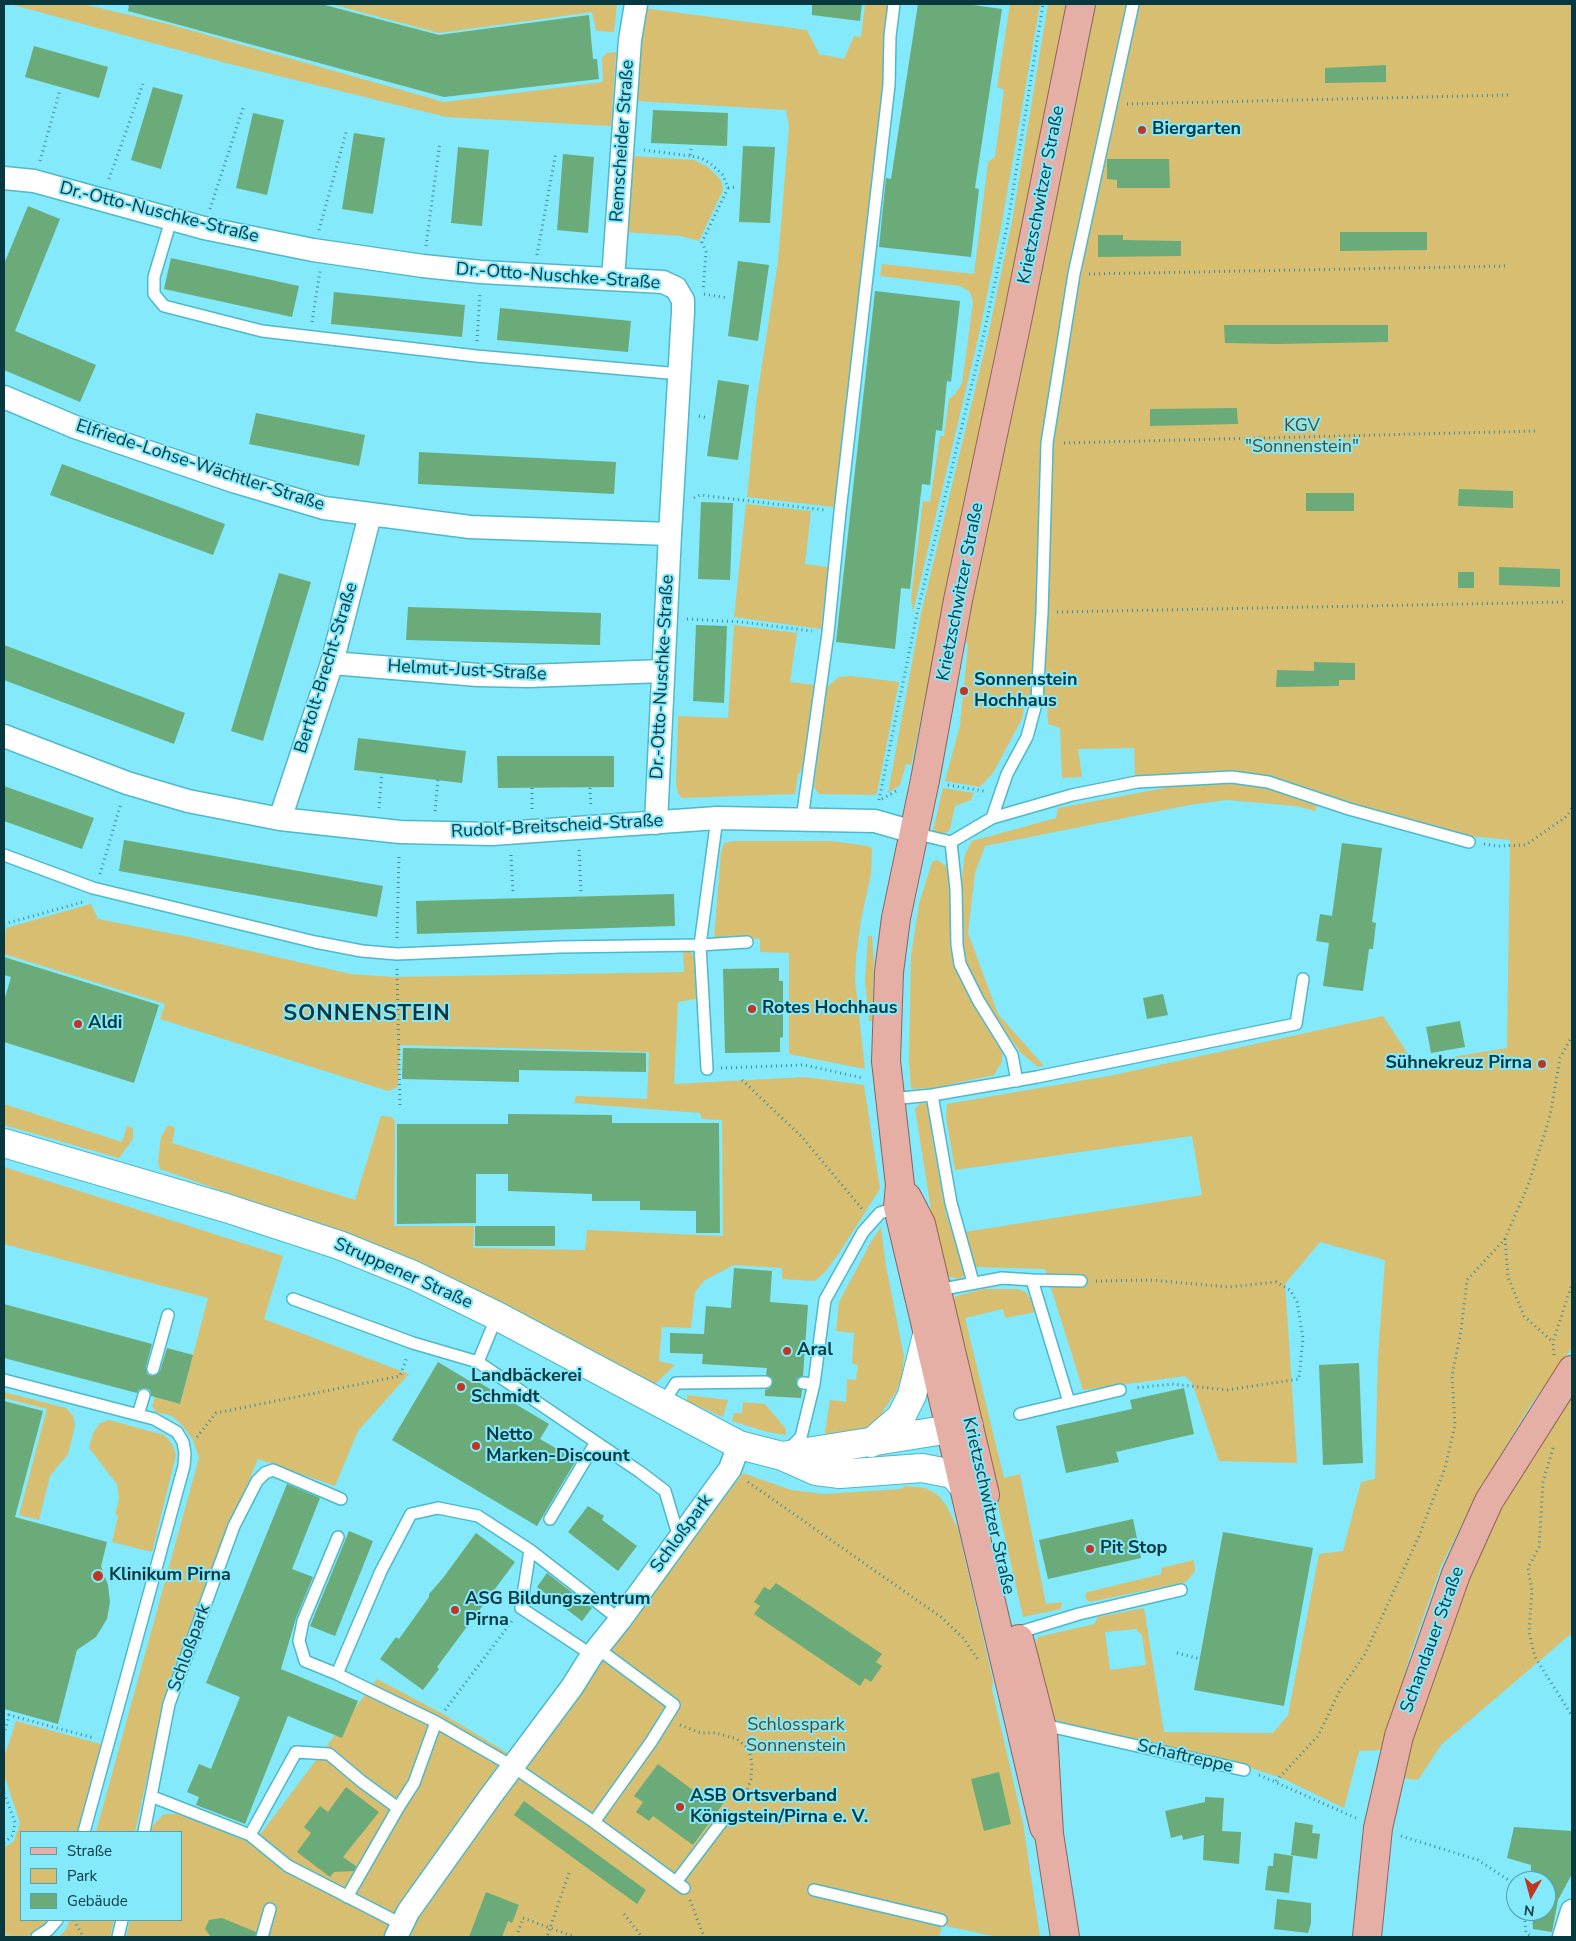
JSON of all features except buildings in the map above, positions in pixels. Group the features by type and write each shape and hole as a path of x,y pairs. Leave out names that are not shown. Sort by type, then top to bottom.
{"main road":[{"name":"Krietzschwitzer Straße","path":"1065,1937 1050,1834 1043,1732 959,1428 927,1335 899,1196 886,1062 888,972 896,918 958,600 1019,312 1080,4"},
{"name":"Struppener Straße","path":"4,1142 219,1206 339,1245 412,1275 497,1316 663,1403 734,1457 782,1456 959,1428"},
{"name":"Krietzschwitzer Straße","path":"899,1196 922,1224 938,1290 959,1428 964,1487 1044,1827 1050,1834"},
{"path":"871,1443 901,1417 912,1395 927,1335"},
{"name":"Schandauer Straße","path":"1367,1937 1378,1828 1399,1736 1456,1574 1489,1501 1567,1377"},
{"name":"Struppener Straße","path":"782,1456 816,1471 840,1474 922,1468 953,1474 964,1487"}],"street":[{"name":"Remscheider Straße","path":"613,279 630,40 636,4"},
{"name":"Dr.-Otto-Nuschke-Straße","path":"4,178 34,181 204,228 318,250 423,266 533,276 663,282 676,288 682,300 683,312 656,822"},
{"name":"Elfriede-Lohse-Wächtler-Straße","path":"4,398 75,427 233,481 324,508 470,527 670,534"},
{"name":"Bertolt-Brecht-Straße","path":"280,819 332,663 370,515"},
{"name":"Helmut-Just-Straße","path":"332,663 488,676 663,671"},
{"name":"Rudolf-Breitscheid-Straße","path":"4,736 127,783 188,801 280,819 400,832 510,833 584,821 656,822 717,818 874,821 913,832"},
{"name":"Schloßpark","path":"399,1931 408,1912 512,1766 572,1687 594,1651 620,1620 679,1538 734,1457"},
{"path":"1564,1937 1572,1911"}],"lane":[{"path":"802,819 828,633 888,94 890,36 894,4"},
{"path":"992,818 1007,774 1027,737 1037,700 1042,613 1047,443 1074,274 1133,4"},
{"path":"171,220 154,277 154,294 164,306 262,331 476,356 680,374"},
{"path":"913,832 951,842 992,818 1072,795 1137,782 1232,777 1268,782 1348,809 1469,842"},
{"path":"707,1069 700,945 717,818"},
{"path":"951,842 960,964 978,1000 1012,1055 1017,1081"},
{"path":"4,855 93,888 315,942 362,951 397,954 747,942"},
{"path":"889,1099 932,1096 1017,1081 1296,1024 1302,979"},
{"path":"932,1096 951,1203 973,1282"},
{"path":"782,1456 801,1437 808,1384 825,1300 863,1232 899,1196"},
{"path":"938,1290 1002,1278 1080,1281"},
{"path":"1032,1280 1069,1402"},
{"path":"292,1299 412,1343 478,1362 596,1442 664,1491 679,1538"},
{"path":"153,1368 168,1315"},
{"path":"478,1362 497,1316"},
{"path":"4,1380 154,1419 173,1429 183,1442 185,1453 184,1466 84,1831"},
{"path":"663,1403 676,1383 766,1382"},
{"path":"1020,1414 1120,1390"},
{"path":"138,1415 144,1395"},
{"path":"550,1519 596,1442"},
{"name":"Schloßpark","path":"144,1831 169,1704 234,1526 257,1481 265,1473 273,1470 341,1500"},
{"path":"337,1674 381,1571 411,1514 438,1508 478,1516 530,1550 620,1620"},
{"path":"338,1537 303,1621 299,1641 305,1661 337,1674 436,1722 512,1766 594,1822 680,1885 726,1816"},
{"path":"530,1550 521,1608 594,1651 674,1706 594,1822"},
{"path":"1017,1633 1079,1614 1181,1590"},
{"path":"347,1897 414,1783 436,1722"},
{"name":"Schaftreppe","path":"1043,1732 1053,1727 1244,1770"},
{"path":"250,1836 296,1752 329,1754 360,1781 398,1808"},
{"name":"Schloßpark","path":"152,1797 250,1836 288,1866 347,1897 399,1931"},
{"path":"814,1890 941,1920"},
{"path":"262,1937 270,1909"},
{"path":"37,1937 48,1930 56,1921"},
{"path":"118,1937 122,1921"}],"path":[{"path":"874,821 917,614 983,338 1008,222 1043,4"},
{"path":"102,201 144,81"},
{"path":"34,181 60,90"},
{"path":"1112,104 1509,95"},
{"path":"204,228 243,108"},
{"path":"310,337 318,250 347,130"},
{"path":"423,266 440,142"},
{"path":"690,156 691,149"},
{"path":"642,150 701,158 723,175 728,188 702,242 706,252 702,303"},
{"path":"533,276 556,152"},
{"path":"728,188 736,187"},
{"path":"1074,274 1508,266"},
{"path":"476,356 481,272"},
{"path":"703,294 728,298"},
{"path":"1047,443 1535,431"},
{"path":"692,498 700,495 840,512"},
{"path":"1042,613 1566,602"},
{"path":"679,618 741,622 828,633"},
{"path":"379,816 382,773"},
{"path":"434,819 438,780"},
{"path":"4,924 90,900 93,888 103,868 127,783"},
{"path":"943,784 1001,793"},
{"path":"532,788 532,817"},
{"path":"581,892 584,821 590,788"},
{"path":"1469,842 1497,846 1526,845 1567,816 1572,808"},
{"path":"510,833 513,894"},
{"path":"1276,1781 1318,1736 1340,1690 1365,1654 1419,1536 1445,1468 1455,1425 1452,1376 1461,1330 1467,1280 1505,1239 1529,1183 1550,1116 1560,1058 1572,1036"},
{"path":"707,1069 804,1065 861,1077 889,1099"},
{"path":"742,1080 802,1137 842,1188 873,1221"},
{"path":"1505,1239 1508,1277 1524,1316 1553,1342"},
{"path":"1080,1281 1150,1280 1228,1287 1276,1282 1290,1290 1297,1302 1304,1338 1299,1379 1227,1390 1172,1384 1120,1390"},
{"path":"1567,1377 1556,1370 1553,1342 1572,1284"},
{"path":"185,1453 216,1413 400,1376 412,1343"},
{"path":"1553,1446 1543,1482 1539,1547 1528,1568 1532,1591 1530,1632 1535,1657 1572,1716"},
{"path":"734,1457 941,1616 963,1638 984,1667"},
{"path":"436,1722 521,1608"},
{"path":"1178,1653 1200,1659"},
{"path":"668,1714 681,1726 701,1733 716,1733 738,1740 748,1749 752,1763 751,1779 746,1793 726,1816"},
{"path":"4,1735 9,1715 108,1742"},
{"name":"Schaftreppe","path":"1244,1770 1276,1781 1324,1804"},
{"path":"4,1793 15,1822 13,1835 4,1843"},
{"path":"1412,1838 1478,1860 1506,1878"},
{"path":"547,1937 569,1873"},
{"path":"680,1885 702,1928 704,1937"},
{"path":"624,1914 642,1937"},
{"path":"518,1932 523,1918 575,1937"},
{"path":"75,1921 83,1937"},
{"path":"1525,1921 1526,1933 1533,1937"}],"green space":[{"path":"10,4 82,4 168,24 444,102 603,82 602,58 607,53 616,52 611,126 446,117 226,63"},
{"path":"331,4 617,4 614,32 596,31 592,12 439,33"},
{"path":"865,4 889,4 884,84 834,507 747,497 756,404 778,261 789,127 786,110 636,101 644,8 807,30 819,54 844,59 854,36 861,37"},
{"path":"1010,4 1040,4 1002,222 979,334 913,612 911,599 923,501 930,502 940,436 944,436 949,399 962,384 973,302 970,292 960,286 880,276 882,264 974,274 988,162 995,157 1004,90 997,87"},
{"path":"1048,4 1070,4 911,765 906,764 900,785 888,793 921,614 987,340 1012,222"},
{"name":"KGV \"Sonnenstein\"","path":"1096,4 1572,4 1572,1348 1530,1406 1477,1494 1441,1566 1410,1655 1384,1750 1359,1751 1344,1808 1284,1779 1245,1766 1053,1721 1034,1647 1038,1637 1094,1624 1098,1617 1144,1608 1164,1732 1273,1733 1288,1715 1319,1554 1343,1551 1361,1482 1375,1479 1378,1356 1385,1260 1320,1242 1285,1284 1297,1463 1219,1461 1192,1383 1185,1376 1083,1390 1045,1269 974,1267 964,1232 1202,1195 1192,1136 955,1170 946,1118 947,1104 1114,1075 1383,1016 1414,1063 1507,1048 1510,840 1468,836 1347,803 1269,776 1183,773 1135,777 1134,748 1078,749 1082,777 1062,778 1060,728 1048,724 1047,702 1026,697 1022,719 993,773 980,787 945,781 960,725 968,646 964,635","holes":["1136,1629 1142,1635 1146,1665 1110,1670 1105,1632"]},
{"path":"633,156 694,160 708,167 721,180 723,190 699,241 681,236 625,232"},
{"path":"746,504 811,511 805,564 828,567 821,629 734,617"},
{"path":"734,625 797,633 790,682 814,685 804,764 798,775 795,794 682,798 678,793 676,785 678,716 728,718"},
{"path":"851,676 899,682 878,788 876,794 870,795 819,794 814,787 825,692 828,686 839,677"},
{"path":"1232,781 1271,787 1317,804 1316,811 1296,806 1227,800 1189,805 985,846 975,873 968,933 998,1014 1044,1066 1038,1067 1021,1053 994,1016 965,961 961,938 962,877 965,854 972,841 1056,818 1058,808 1186,784"},
{"path":"943,788 974,793 971,800 955,806 950,829 946,833 933,831"},
{"path":"735,841 831,841 868,846 872,849 871,874 861,920 855,980 865,1069 789,1054 789,953 760,952 760,939 714,938 721,853 724,843"},
{"path":"937,860 947,867 951,881 950,946 954,965 974,1004 1002,1049 1002,1062 994,1075 933,1088 911,1089 909,1060 911,956 919,904 932,862"},
{"path":"91,904 98,919 189,937 351,974 393,977 684,972 683,951 690,951 695,959 696,999 678,1002 674,1084 805,1077 864,1085 880,1189 839,1253 825,1272 815,1281 782,1279 782,1268 734,1265 705,1280 695,1292 691,1328 662,1327 659,1361 675,1365 655,1384 506,1306 344,1234 160,1169 158,1161 161,1137 168,1125 175,1128 172,1143 355,1200 381,1116 392,1117 395,1121 394,1226 474,1226 473,1248 585,1250 587,1230 723,1236 722,1120 702,1119 700,1113 574,1103 576,1096 647,1099 649,1052 400,1045 398,1087 388,1091 160,1019 165,1004 4,954 6,928"},
{"path":"868,936 872,936 874,962 872,1021 869,1021 865,982"},
{"path":"920,1103 931,1104 932,1137 946,1214 966,1274 959,1279 948,1276 933,1222 915,1109"},
{"path":"4,1104 122,1142 127,1126 133,1128 133,1139 119,1158 4,1125"},
{"path":"4,1167 283,1256 264,1319 409,1374 358,1431 335,1486 258,1459 230,1525 164,1701 135,1831 96,1831 199,1458 193,1440 183,1426 172,1416 156,1412 152,1406 155,1397 180,1404 208,1298 4,1244"},
{"path":"881,1227 886,1266 904,1357 902,1376 896,1392 883,1411 883,1417 863,1434 828,1439 825,1432 830,1400 846,1402 847,1379 856,1380 858,1365 852,1363 854,1333 836,1331 839,1302 872,1240"},
{"path":"983,1289 1019,1289 1027,1293 1036,1312 1005,1318 1003,1309 965,1318 1004,1478 1020,1474 1046,1604 1062,1602 1061,1609 1023,1617 986,1454 947,1301 957,1296"},
{"path":"4,1392 66,1408 73,1415 75,1426 68,1454 50,1476 39,1520 19,1515 47,1409 4,1398"},
{"path":"1572,1392 1572,1633 1441,1745 1418,1780 1403,1778 1411,1739 1466,1581 1500,1508"},
{"path":"687,1395 728,1400 723,1417 687,1401"},
{"path":"743,1402 765,1404 786,1429 786,1435 767,1432 732,1421 734,1413 742,1413"},
{"path":"109,1420 164,1435 172,1444 176,1455 152,1552 112,1542 118,1516 115,1514 119,1500 117,1484 89,1448 93,1433 100,1423"},
{"name":"Schlosspark Sonnenstein","path":"743,1473 791,1490 824,1494 901,1489 905,1486 925,1488 937,1494 946,1505 958,1529 1023,1823 1040,1937 997,1937 942,1925 939,1937 126,1937 130,1921 182,1921 182,1831 151,1831 153,1825 164,1814 179,1814 253,1844 377,1679 443,1714 524,1763"},
{"path":"1194,1560 1195,1571 1186,1582 1090,1602 1086,1599 1085,1594 1088,1592 1162,1574 1161,1568"},
{"path":"16,1721 104,1745 80,1831 20,1831 20,1921 52,1921 26,1937 4,1935 4,1848 14,1841 20,1823 4,1775 4,1758"},
{"path":"70,1921 114,1921 110,1937 59,1937"}],"place":[{"name":"Biergarten","path":"1142,130"},
{"name":"Sonnenstein Hochhaus","path":"964,691"},
{"name":"Rotes Hochhaus","path":"752,1009"},
{"name":"Aldi","path":"78,1024"},
{"name":"Sühnekreuz Pirna","path":"1542,1064"},
{"name":"Aral","path":"787,1351"},
{"name":"Landbäckerei Schmidt","path":"461,1387"},
{"name":"Netto Marken-Discount","path":"476,1446"},
{"name":"Pit Stop","path":"1090,1549"},
{"name":"Klinikum Pirna","path":"98,1576"},
{"name":"ASG Bildungszentrum Pirna","path":"455,1610"},
{"name":"ASB Ortsverband Königstein/Pirna e. V.","path":"680,1807"}],"district":[{"name":"SONNENSTEIN","path":"367,1015"}]}
